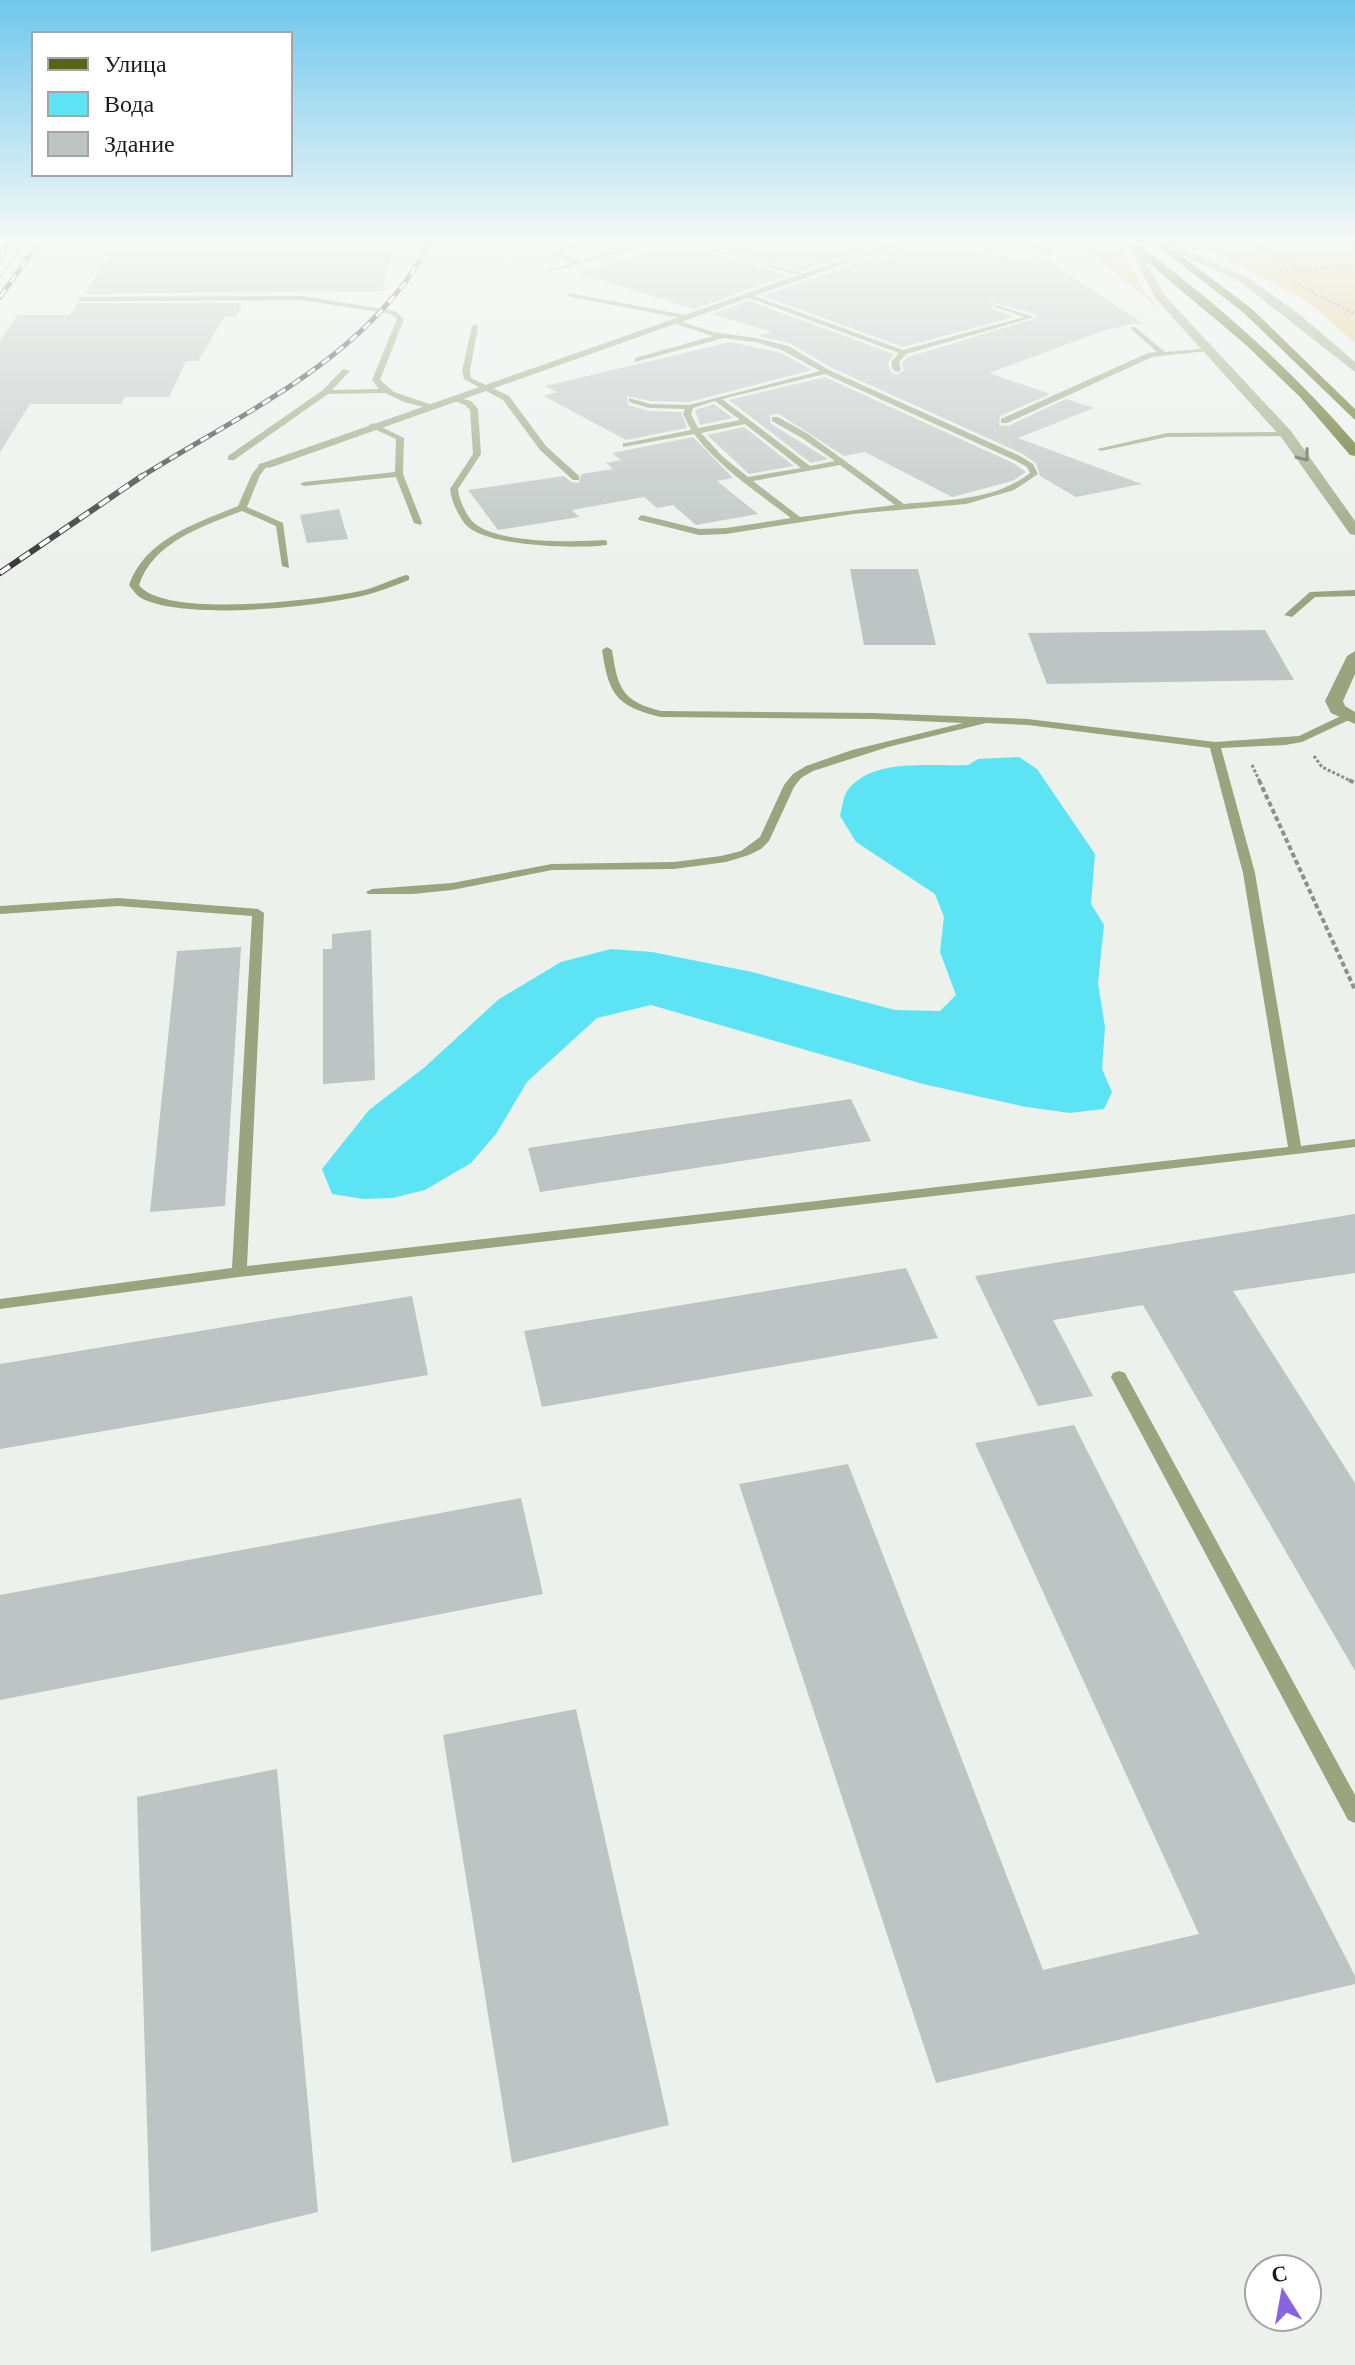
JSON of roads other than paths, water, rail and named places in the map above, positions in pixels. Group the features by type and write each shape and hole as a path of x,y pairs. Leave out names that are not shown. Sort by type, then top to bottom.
{"main road":[{"path":"1262,354 1293,382 1355,452"},
{"path":"1294,354 1355,416"}],"street":[{"path":"264,465 578,354"},
{"path":"1216,354 1286,434 1355,531"},
{"path":"1339,354 1355,368"},
{"path":"1351,718 1337,709 1334,701 1355,656"}],"lane":[{"path":"387,354 376,380 378,386 429,407"},
{"path":"470,354 466,375 472,383 506,398 543,448 576,478"},
{"path":"638,360 658,354"},
{"path":"642,518 699,532 726,531 901,505 984,498 1028,480 1034,474 1030,466 1017,458 791,354"},
{"path":"897,370 895,362 901,354"},
{"path":"1004,421 1154,354"},
{"path":"231,458 326,392 346,371"},
{"path":"632,400 649,406 690,407 826,372"},
{"path":"326,392 387,391"},
{"path":"455,398 474,409 477,454 454,489 469,524 497,535 550,544 604,543"},
{"path":"717,399 807,468"},
{"path":"690,407 687,414 696,431 722,460 799,520"},
{"path":"775,419 805,436 901,505"},
{"path":"626,445 748,421"},
{"path":"373,425 400,438 399,474 418,523"},
{"path":"1101,449 1167,435 1286,434"},
{"path":"747,480 839,463"},
{"path":"242,508 256,474 264,465"},
{"path":"304,484 399,474"},
{"path":"286,566 280,525 242,508 188,529 144,562 135,573 134,585 141,595 185,605 254,606 364,593 406,578"},
{"path":"1289,615 1313,594 1355,593"},
{"path":"607,650 612,685 620,699 636,709 661,714 873,716 983,721 1086,727 1215,745 1302,739 1351,718"},
{"path":"372,892 441,888 506,873 554,867 679,865 748,852 764,840 775,824 786,788 799,773 829,762 983,721"},
{"path":"1215,745 1249,873 1295,1151"},
{"path":"0,910 118,902 258,913 239,1272"},
{"path":"0,1304 239,1272 1355,1143"},
{"path":"1119,1377 1355,1814"}],"water":[{"path":"1019,757 1037,769 1095,854 1091,904 1104,925 1098,983 1105,1027 1102,1069 1112,1092 1104,1109 1070,1113 1026,1107 923,1084 651,1005 597,1018 527,1082 496,1134 471,1163 425,1190 393,1198 363,1199 332,1194 322,1169 369,1110 425,1067 499,999 561,962 611,949 652,952 752,972 895,1010 940,1011 956,995 940,952 944,917 935,894 856,842 840,816 844,796 858,780 887,768 968,765 978,759"}],"railway":[{"path":"140,478 261,405 333,354"},
{"path":"0,573 140,478"}]}
